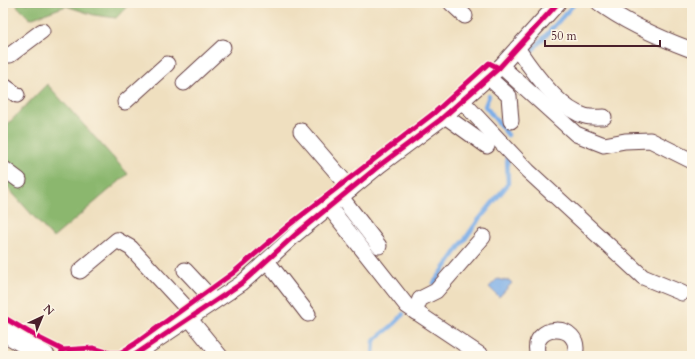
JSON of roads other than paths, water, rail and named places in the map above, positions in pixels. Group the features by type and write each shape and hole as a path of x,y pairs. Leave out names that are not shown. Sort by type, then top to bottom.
{"main road":[{"path":"3,331 41,355"}],"street":[{"path":"451,3 465,16"},
{"path":"133,356 242,283 346,193 445,116 501,66 558,3"},
{"path":"599,3 613,13 666,40 692,50"},
{"path":"3,54 10,55 42,32"},
{"path":"184,83 223,47"},
{"path":"517,48 551,92 561,101 585,116 604,117"},
{"path":"126,102 167,64"},
{"path":"501,66 576,134 604,145 624,140 650,140 692,161"},
{"path":"489,78 509,96 511,121"},
{"path":"3,84 17,95"},
{"path":"462,101 528,171 643,277 682,293"},
{"path":"445,116 487,146"},
{"path":"301,132 346,193 379,246"},
{"path":"3,168 19,180"},
{"path":"329,207 407,306 482,356"},
{"path":"415,312 420,300 436,291 483,237"},
{"path":"80,271 117,240 131,248 191,317 220,356"},
{"path":"267,261 308,314"},
{"path":"185,270 214,301"},
{"path":"538,356 536,347 538,340 548,331 554,329 568,333 572,338 575,344 575,356"}],"water":[{"path":"497,279 509,280 512,283 499,297 489,287"}],"waterway":[{"path":"529,54 575,3"},
{"path":"489,96 485,106 508,135"},
{"path":"434,283 477,222 508,184 507,156"},
{"path":"373,356 374,341 403,314"}]}
